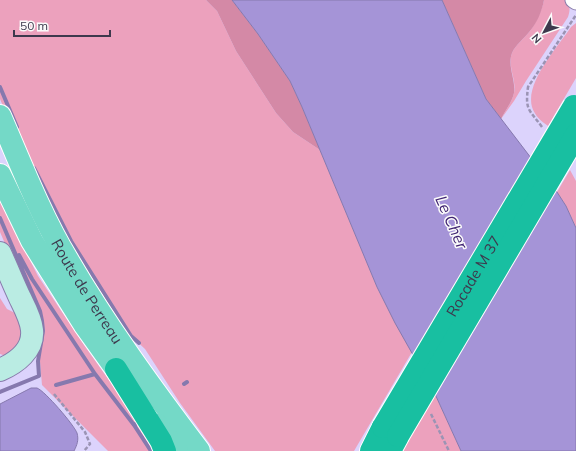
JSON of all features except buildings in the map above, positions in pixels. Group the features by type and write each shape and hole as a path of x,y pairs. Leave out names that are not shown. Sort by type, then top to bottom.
{"highway":[{"name":"Rocade M 37","path":"391,438 575,104"},
{"name":"Rocade M 37","path":"370,451 391,438 576,134"},
{"path":"116,369 161,441 165,451"}],"main road":[{"name":"Route de Perreau","path":"0,116 38,204 67,258 156,394 199,451"},
{"name":"Route de Perreau","path":"0,175 32,242 84,324 177,451"}],"street":[{"path":"0,253 27,313 32,330 30,344 23,356 12,365 0,370"}],"path":[{"path":"544,130 532,115 528,107 528,87 576,15"},
{"path":"54,394 85,432 90,444 84,451"},
{"path":"429,411 449,451"}],"shaded area":[{"path":"0,0 206,0 217,11 236,51 276,113 293,132 320,150 377,287 412,352 354,451 215,451 180,403 145,349 131,336 116,315 67,240 23,153 0,99"},
{"path":"206,0 232,0 258,34 290,81 320,150 293,132 276,113 236,51 217,11"},
{"path":"442,0 544,0 541,13 535,24 512,53 510,63 514,83 514,93 501,119 486,99"},
{"path":"544,0 565,0 570,8 568,17 501,119 510,103 515,88 511,63 512,53 528,34 540,12"},
{"path":"576,23 576,78 548,126 538,118 532,107 531,97 533,87 544,65 571,27"},
{"path":"570,170 576,181 576,228 566,206 557,192"},
{"path":"0,201 38,276 84,345 153,442 156,451 108,451 42,385 39,350 41,327 0,232"},
{"path":"0,298 7,309 15,313 20,326 21,336 16,348 6,356 0,354"},
{"path":"435,394 461,451 403,451 407,440"}],"water":[{"name":"Le Cher","path":"232,0 442,0 486,99 557,192 566,206 576,228 576,451 461,451 435,394 395,323 377,287 290,81 258,34"},
{"path":"31,388 41,390 71,423 78,436 77,445 74,451 0,451 0,404"}],"waterway":[{"path":"0,87 17,127"},
{"path":"34,168 71,241 131,336 139,343"},
{"path":"0,218 40,311 43,331 38,361 39,376 0,392"},
{"path":"19,255 32,279 95,374 134,425"},
{"path":"56,385 95,374"},
{"path":"140,421 134,425 151,451"}]}
